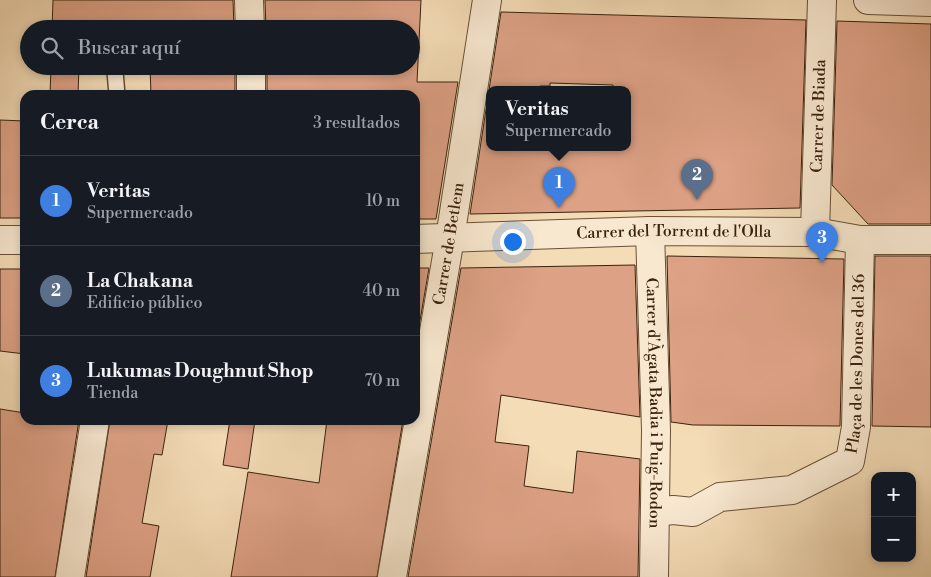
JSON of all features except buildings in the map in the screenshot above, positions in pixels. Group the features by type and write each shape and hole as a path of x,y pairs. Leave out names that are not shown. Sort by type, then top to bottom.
{"street":[{"path":"249,0 250,20"},
{"name":"Carrer de Betlem","path":"420,413 450,238 487,0"},
{"name":"Carrer de Biada","path":"815,232 822,0"},
{"path":"868,0 931,2"},
{"path":"251,75 251,90"},
{"name":"Carrer del Torrent de l'Olla","path":"420,239 650,231 815,232 860,240 931,240"},
{"name":"Carrer d'Àgata Badia i Puig-Rodon","path":"650,231 656,430 654,577"},
{"path":"0,240 20,240"},
{"name":"Plaça de les Dones del 36","path":"655,512 673,510 693,512 720,497 792,490 850,461 856,427 860,240"},
{"path":"70,577 95,425"},
{"name":"Carrer de Betlem","path":"392,577 418,425"}],"lane":[{"path":"115,75 117,90"}],"place":[{"name":"La Chakana","path":"697,200"},
{"name":"Veritas","path":"559,208"},
{"name":"Lukumas Doughnut Shop","path":"822,263"}]}
